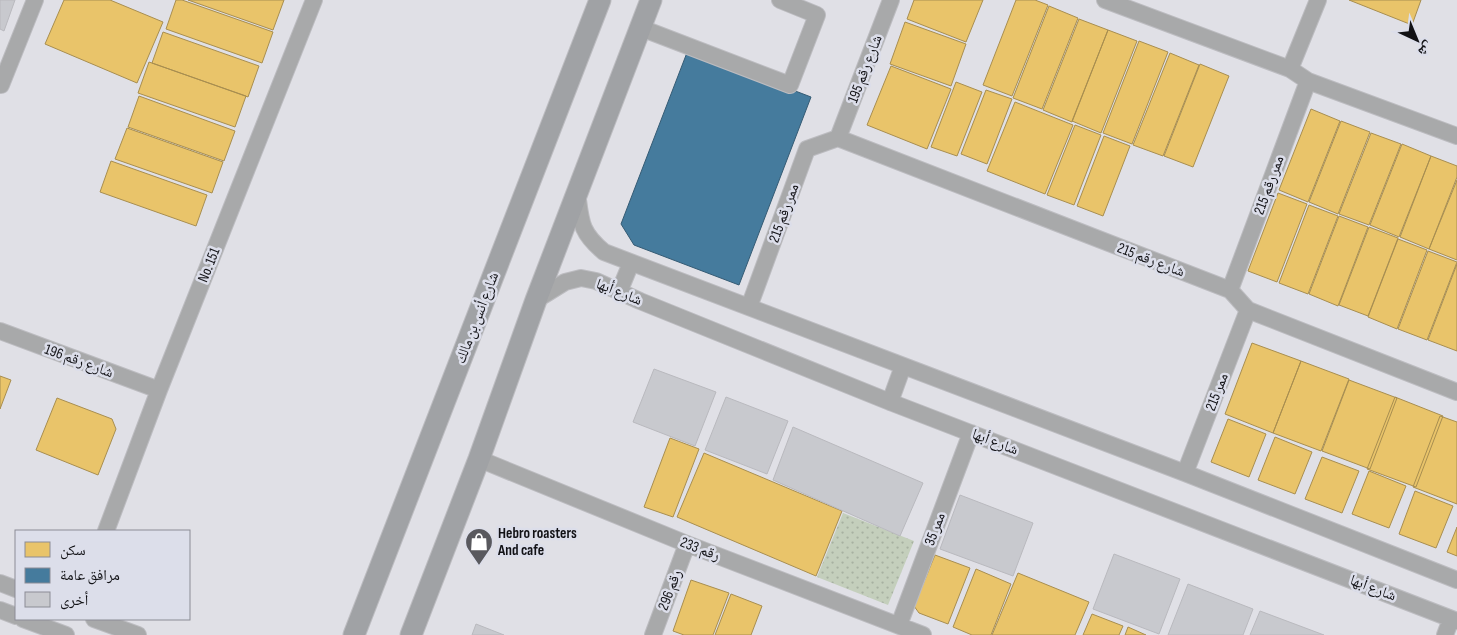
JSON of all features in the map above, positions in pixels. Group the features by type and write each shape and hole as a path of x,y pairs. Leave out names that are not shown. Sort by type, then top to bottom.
{"main road":[{"name":"شارع أنس بن مالك","path":"354,635 600,0"},
{"path":"410,635 479,459 536,300 652,0"}],"street":[{"path":"0,85 2,86 35,0"},
{"name":"No. 151","path":"106,530 159,390 314,0"},
{"path":"641,28 790,85 817,15 780,0"},
{"name":"شارع رقم 195","path":"838,138 891,0"},
{"path":"1105,0 1290,69 1308,81 1457,136"},
{"path":"1290,69 1318,0"},
{"name":"ممر رقم 215","path":"1230,290 1308,81"},
{"name":"شارع رقم 215","path":"838,138 1230,290 1248,310 1457,392"},
{"name":"ممر رقم 215","path":"749,307 807,149 838,138"},
{"name":"شارع أبها","path":"577,192 582,227 592,242 604,252 1185,473 1457,580"},
{"path":"619,292 631,263"},
{"name":"شارع أبها","path":"536,300 565,282 581,278 596,282 890,402 1454,620"},
{"name":"ممر 215","path":"1185,473 1248,310"},
{"name":"شارع رقم 196","path":"0,331 159,390"},
{"path":"890,402 904,366"},
{"name":"ممر 35","path":"899,625 971,433"},
{"name":"رقم 233","path":"479,459 687,544 923,635"},
{"name":"رقم 296","path":"653,635 687,544"},
{"path":"0,582 15,589"},
{"path":"0,610 15,616"},
{"path":"26,620 66,635"},
{"path":"99,620 138,635"},
{"path":"1445,635 1454,620"}],"green space":[{"path":"843,513 914,541 888,605 817,577"}],"building: سكن":[{"path":"64,0 110,0 163,22 137,83 45,44"},
{"path":"176,0 182,0 273,32 262,63 166,29"},
{"path":"188,0 284,0 273,30"},
{"path":"914,0 983,0 966,42 907,19"},
{"path":"1016,0 1035,0 1048,5 1012,96 983,85"},
{"path":"1349,0 1421,0 1412,25"},
{"path":"1049,6 1078,18 1042,109 1013,98"},
{"path":"1079,19 1108,30 1072,122 1043,110"},
{"path":"905,22 966,44 951,86 890,64"},
{"path":"1108,30 1137,41 1101,133 1072,121"},
{"path":"163,32 259,66 248,97 152,63"},
{"path":"1139,41 1168,52 1132,144 1103,133"},
{"path":"1170,53 1199,65 1163,156 1133,145"},
{"path":"149,62 246,96 235,127 138,93"},
{"path":"1200,64 1229,76 1193,167 1164,156"},
{"path":"891,66 951,89 927,149 867,125"},
{"path":"956,82 982,92 957,156 931,147"},
{"path":"986,90 1012,99 987,164 961,154"},
{"path":"139,96 235,131 224,161 128,127"},
{"path":"1015,102 1073,125 1045,194 987,171"},
{"path":"1311,109 1340,121 1308,202 1279,190"},
{"path":"1341,121 1370,132 1338,214 1309,202"},
{"path":"1075,125 1101,135 1074,205 1047,195"},
{"path":"127,128 223,162 212,193 115,159"},
{"path":"1371,133 1401,144 1369,225 1339,214"},
{"path":"1104,136 1130,146 1103,216 1077,206"},
{"path":"1402,144 1431,156 1399,237 1370,225"},
{"path":"1431,156 1457,166 1457,177 1429,249 1400,237"},
{"path":"111,161 207,195 196,226 100,192"},
{"path":"1457,180 1457,260 1429,249"},
{"path":"1278,193 1307,204 1277,282 1248,271"},
{"path":"1309,205 1338,216 1308,294 1279,283"},
{"path":"1339,216 1368,227 1338,306 1309,294"},
{"path":"1369,227 1398,238 1368,316 1339,305"},
{"path":"1398,239 1427,250 1397,329 1368,317"},
{"path":"1428,251 1457,262 1427,340 1398,329"},
{"path":"1457,264 1457,351 1428,340"},
{"path":"1252,343 1301,361 1273,433 1225,414"},
{"path":"1301,361 1349,379 1321,451 1273,433"},
{"path":"0,376 11,380 0,409"},
{"path":"1349,380 1397,398 1370,469 1322,451"},
{"path":"1395,397 1443,416 1416,487 1367,469"},
{"path":"57,398 112,419 116,429 98,475 36,450"},
{"path":"1440,416 1457,422 1457,504 1413,487"},
{"path":"1228,419 1266,434 1249,477 1211,462"},
{"path":"1275,437 1312,452 1295,494 1258,480"},
{"path":"670,438 699,449 673,517 644,507"},
{"path":"704,453 842,511 816,576 677,517"},
{"path":"1322,457 1359,471 1342,513 1305,499"},
{"path":"1369,471 1406,486 1389,528 1352,514"},
{"path":"1415,491 1453,506 1436,548 1399,534"},
{"path":"1457,527 1457,556 1447,552"},
{"path":"935,555 970,568 948,624 919,613 914,606"},
{"path":"976,569 1011,584 991,635 972,635 953,627"},
{"path":"1018,573 1089,602 1075,635 992,635"},
{"path":"691,580 729,593 713,635 684,635 673,631"},
{"path":"731,594 762,606 751,635 715,635"},
{"path":"1092,614 1123,626 1119,635 1083,635"},
{"path":"1128,627 1146,635 1125,635"}],"building: مرافق عامة":[{"path":"688,50 811,97 739,285 634,245 621,224"}],"building: أخرى":[{"path":"0,0 15,0 4,31 0,29"},
{"path":"654,369 716,392 695,446 633,422"},
{"path":"726,397 788,421 767,474 705,450"},
{"path":"793,427 923,483 900,536 773,480"},
{"path":"960,495 1033,523 1013,576 940,549"},
{"path":"1114,554 1180,579 1159,634 1093,609"},
{"path":"1188,584 1253,609 1243,635 1168,635"},
{"path":"1260,611 1324,635 1250,635"},
{"path":"476,624 504,635 472,635"}],"place":[{"name":"Hebro roasters And cafe","path":"479,566"}]}
